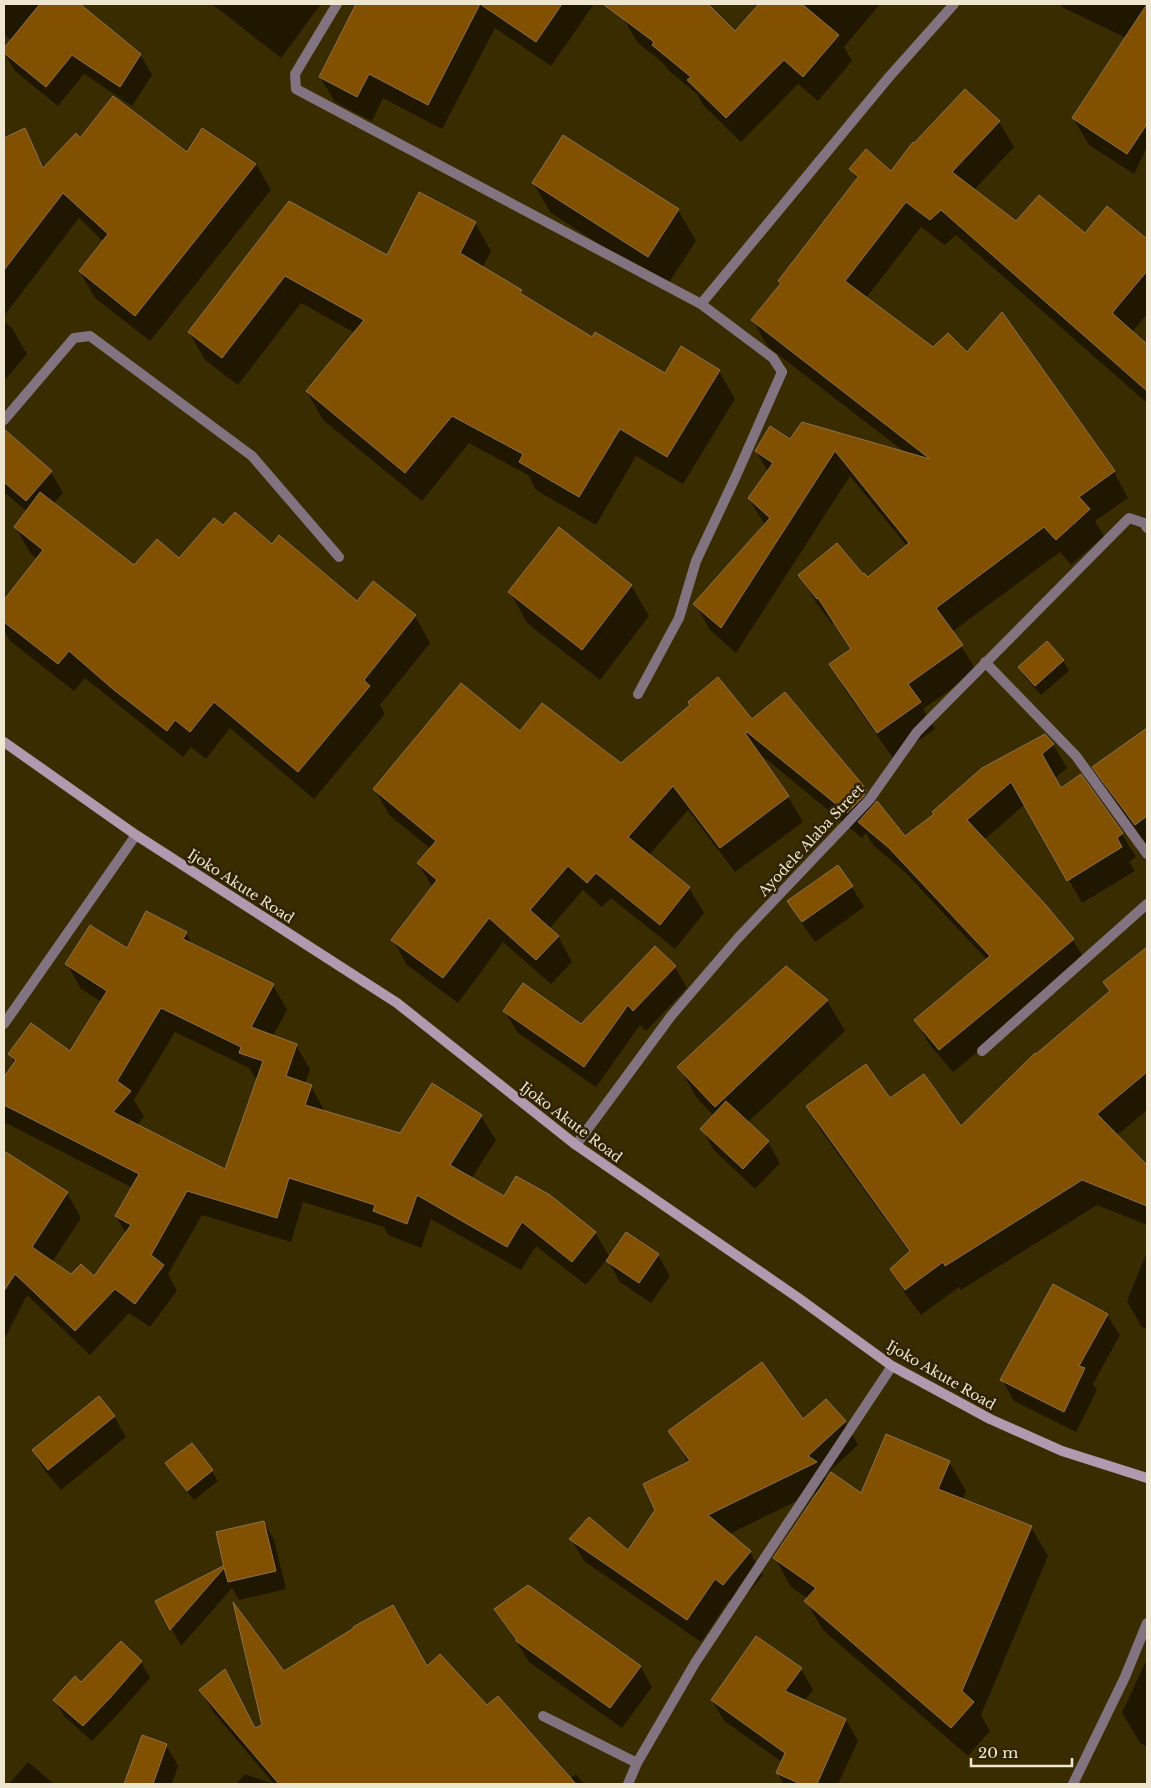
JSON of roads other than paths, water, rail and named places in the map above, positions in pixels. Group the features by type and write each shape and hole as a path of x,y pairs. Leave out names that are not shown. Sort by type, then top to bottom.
{"main road":[{"name":"Ijoko Akute Road","path":"4,742 136,835 397,1003 576,1145 797,1297 892,1366 990,1419 1062,1451 1147,1478"}],"street":[{"path":"337,4 295,74 296,89 701,304 773,358 782,372 696,561 679,618 638,694"},
{"path":"701,304 889,77 954,4"},
{"path":"4,420 74,338 90,336 252,456 339,557"},
{"name":"Ayodele Alaba Street","path":"576,1145 671,1016 738,938 869,800 917,732 1129,518 1144,523 1147,528"},
{"path":"985,662 1076,756 1147,854"},
{"path":"4,1024 136,835"},
{"path":"982,1051 1147,904"},
{"path":"628,1784 637,1763 695,1663 892,1366"},
{"path":"1073,1784 1124,1677 1147,1623"},
{"path":"543,1716 637,1763"}]}
